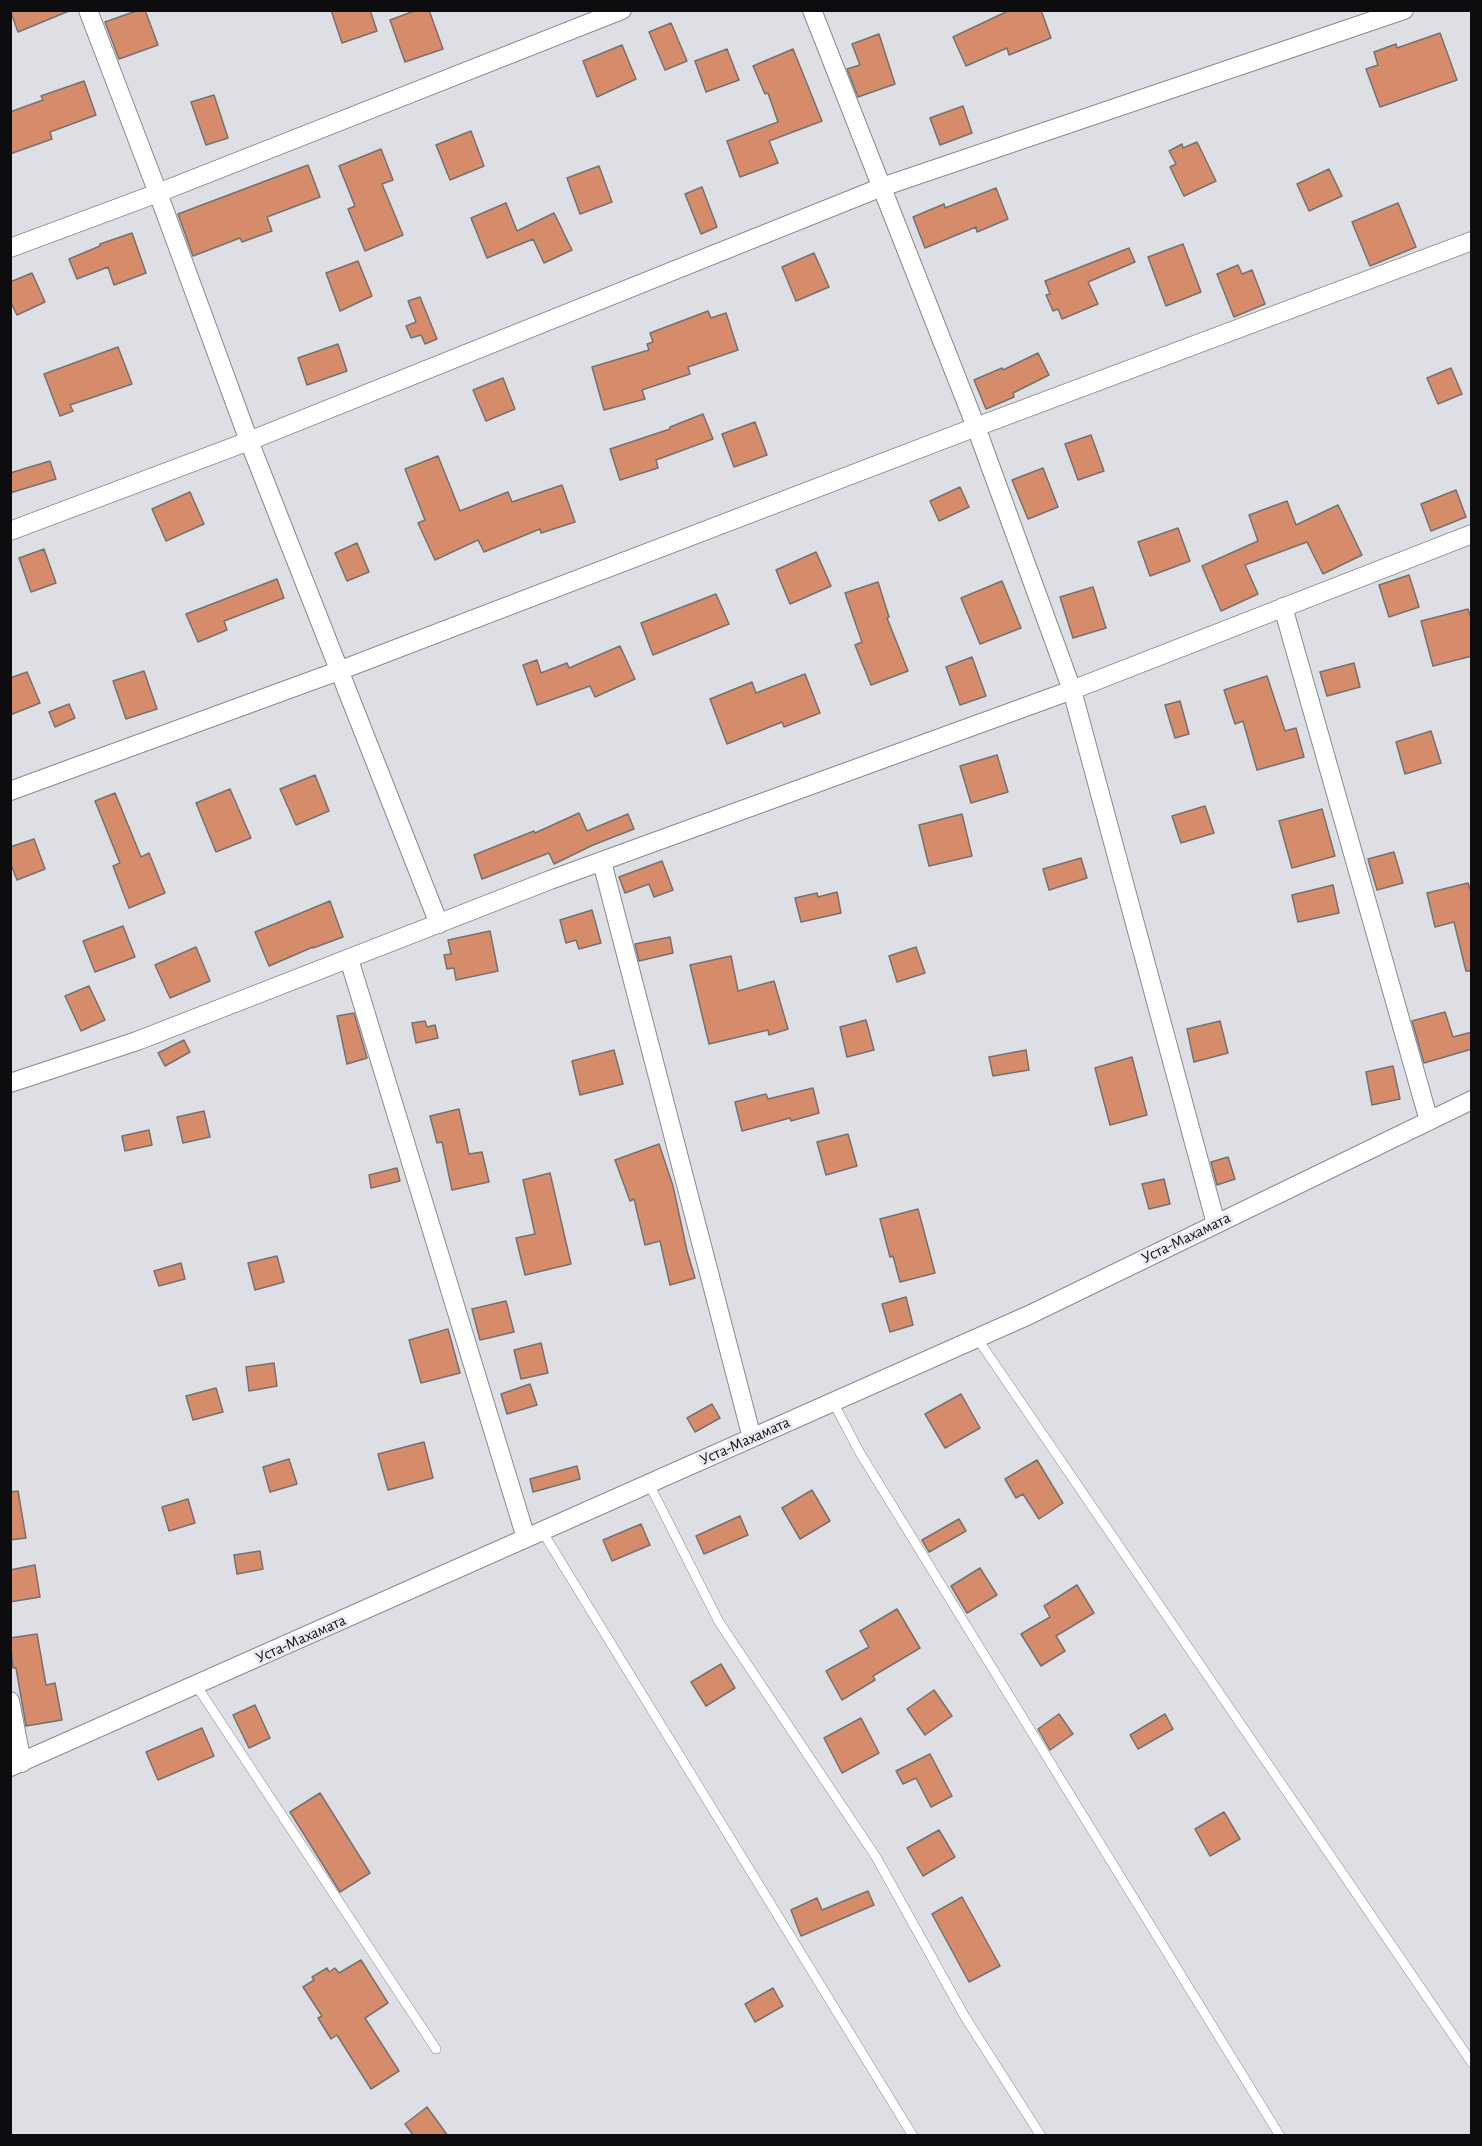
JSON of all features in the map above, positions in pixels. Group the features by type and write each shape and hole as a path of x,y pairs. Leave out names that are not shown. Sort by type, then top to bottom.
{"street":[{"path":"88,10 249,441 439,924"},
{"path":"10,248 158,193 622,10"},
{"path":"812,10 976,427 1072,690 1215,1224"},
{"path":"10,531 249,441 882,187 1404,10"},
{"path":"10,791 341,670 976,427 1472,241"},
{"path":"10,1083 137,1041 602,862 1072,690 1472,534"},
{"path":"1283,608 1429,1121"},
{"path":"602,862 752,1438"},
{"path":"349,959 534,1535"},
{"name":"Уста-Махамата","path":"16,1765 977,1338 1472,1100"},
{"path":"10,1701 16,1765"}],"lane":[{"path":"977,1338 1472,2063"},
{"path":"832,1402 860,1453 1280,2136"},
{"path":"649,1484 719,1622 876,1857 965,2017 1041,2136"},
{"path":"534,1535 913,2136"},
{"path":"196,1685 436,2049"}],"building":[{"path":"10,10 69,10 69,11 18,32"},
{"path":"145,10 158,45 119,59 105,22"},
{"path":"331,10 370,10 377,31 342,43"},
{"path":"417,10 429,10 443,49 405,62 390,20"},
{"path":"1010,10 1041,10 1051,38 1009,55 1007,48 966,66 953,37"},
{"path":"671,23 687,61 665,70 649,32"},
{"path":"1440,33 1457,80 1380,107 1366,69 1378,65 1374,52 1396,44 1397,48"},
{"path":"879,34 895,84 858,97 847,69 860,65 852,44"},
{"path":"622,45 636,79 597,97 583,61"},
{"path":"727,49 739,80 706,92 695,61"},
{"path":"793,49 822,121 769,141 778,163 740,177 727,141 778,122 768,93 765,94 753,66"},
{"path":"84,81 96,115 50,132 52,139 10,154 10,112 43,100 41,96"},
{"path":"214,95 228,138 206,145 191,102"},
{"path":"963,106 972,133 940,145 930,118"},
{"path":"471,131 484,166 450,180 436,145"},
{"path":"1197,142 1216,181 1184,196 1170,167 1176,164 1169,151 1182,144 1183,148"},
{"path":"381,149 393,180 382,184 403,235 365,251 348,209 355,206 339,166"},
{"path":"308,165 320,197 267,217 272,231 242,242 240,238 193,256 178,214"},
{"path":"599,166 612,202 580,214 567,178"},
{"path":"1329,169 1342,196 1309,211 1297,184"},
{"path":"702,187 717,227 701,234 685,194"},
{"path":"996,188 1008,219 977,232 976,227 925,248 913,217 944,204 945,208"},
{"path":"506,203 517,231 554,213 572,250 544,263 533,239 487,258 471,218"},
{"path":"1398,203 1416,247 1370,266 1352,222"},
{"path":"132,233 146,273 114,285 108,267 77,279 69,259 100,246 100,244"},
{"path":"1183,244 1201,292 1166,306 1148,257"},
{"path":"1129,248 1135,262 1088,282 1098,304 1062,319 1058,309 1053,311 1046,295 1050,294 1045,281"},
{"path":"814,253 829,287 796,301 782,267"},
{"path":"358,261 372,296 340,311 326,273"},
{"path":"1238,265 1242,274 1252,270 1265,304 1234,317 1217,274"},
{"path":"32,273 45,302 17,315 10,301 10,282"},
{"path":"420,297 437,339 425,344 421,335 411,338 406,326 416,322 408,301"},
{"path":"708,311 711,318 726,313 738,350 688,367 690,374 642,390 645,399 604,410 592,367 649,350 647,344 653,342 650,333"},
{"path":"338,344 347,371 307,385 298,358"},
{"path":"118,347 132,384 70,405 73,411 60,416 44,374"},
{"path":"1038,353 1049,375 1013,393 1014,397 986,409 974,380 1002,368 1003,370"},
{"path":"1451,368 1462,394 1438,404 1427,378"},
{"path":"503,378 515,409 486,421 473,390"},
{"path":"703,414 713,439 656,460 658,468 620,480 610,449 670,429 670,427"},
{"path":"755,422 767,455 734,467 722,434"},
{"path":"1091,435 1104,471 1078,480 1065,444"},
{"path":"438,456 460,511 508,492 512,502 562,485 575,522 541,533 540,529 484,552 478,540 435,560 418,523 425,520 405,469"},
{"path":"50,461 56,479 10,493 10,473"},
{"path":"1043,468 1058,507 1028,519 1012,480"},
{"path":"960,487 969,507 939,521 930,501"},
{"path":"1456,490 1466,517 1431,531 1421,504"},
{"path":"190,492 204,524 166,541 152,509"},
{"path":"1287,501 1296,525 1338,505 1362,555 1323,574 1307,542 1245,565 1258,594 1221,611 1202,566 1258,541 1249,515"},
{"path":"1178,528 1190,561 1150,576 1138,542"},
{"path":"357,543 369,572 347,581 335,553"},
{"path":"44,549 56,583 31,592 19,558"},
{"path":"816,552 831,586 790,604 776,570"},
{"path":"1409,575 1419,607 1389,617 1379,585"},
{"path":"277,579 284,598 224,621 227,630 198,642 186,614"},
{"path":"1002,581 1021,628 980,644 961,598"},
{"path":"878,582 889,617 887,618 908,671 871,685 855,645 862,642 845,593"},
{"path":"1093,587 1106,628 1073,638 1060,597"},
{"path":"716,594 729,624 653,655 641,623"},
{"path":"1468,609 1472,621 1472,656 1433,666 1421,621"},
{"path":"620,646 635,679 595,697 590,686 537,705 523,665 537,660 541,673 567,663 569,668"},
{"path":"972,657 986,696 960,705 946,667"},
{"path":"1354,663 1360,687 1327,696 1320,672"},
{"path":"144,671 157,709 126,719 113,681"},
{"path":"27,672 40,703 10,715 10,678"},
{"path":"805,674 820,713 784,727 782,722 727,744 710,699 752,682 756,693"},
{"path":"1267,676 1285,731 1296,728 1304,757 1257,770 1243,721 1235,724 1224,690"},
{"path":"1180,701 1189,734 1175,738 1165,705"},
{"path":"69,704 75,718 55,727 49,712"},
{"path":"1431,731 1441,763 1405,774 1396,742"},
{"path":"997,755 1008,792 971,803 960,766"},
{"path":"315,775 329,811 296,825 280,789"},
{"path":"230,789 251,838 216,852 196,803"},
{"path":"115,793 141,857 149,853 165,893 129,908 113,866 120,863 95,801"},
{"path":"1205,806 1214,833 1181,843 1172,816"},
{"path":"1322,809 1335,856 1292,868 1279,821"},
{"path":"579,813 587,831 628,814 634,829 554,864 549,853 482,879 474,855 534,831 535,833"},
{"path":"962,814 972,856 929,866 919,825"},
{"path":"34,839 45,869 17,880 10,862 10,847"},
{"path":"1394,852 1403,883 1377,890 1368,859"},
{"path":"1081,858 1087,878 1049,890 1043,869"},
{"path":"662,861 673,890 654,897 649,884 625,893 619,877"},
{"path":"1468,883 1472,895 1472,971 1466,971 1454,922 1435,927 1427,893"},
{"path":"1333,885 1339,913 1298,922 1292,895"},
{"path":"837,892 841,913 801,922 795,898 817,893 818,897"},
{"path":"330,901 343,937 269,966 255,932"},
{"path":"592,910 601,943 579,949 576,940 566,943 560,920"},
{"path":"123,926 135,957 95,972 83,941"},
{"path":"490,931 498,971 456,980 454,968 447,969 444,955 451,954 448,940"},
{"path":"670,937 673,953 639,961 635,944"},
{"path":"196,947 210,981 170,998 155,965"},
{"path":"916,947 925,973 897,982 889,956"},
{"path":"731,956 738,991 774,981 788,1029 769,1035 768,1030 709,1044 690,965"},
{"path":"89,986 105,1020 81,1031 65,996"},
{"path":"1445,1012 1453,1037 1472,1032 1472,1049 1424,1063 1412,1021"},
{"path":"354,1013 367,1058 347,1064 337,1016"},
{"path":"866,1020 874,1050 847,1057 840,1027"},
{"path":"425,1021 427,1027 435,1025 438,1038 416,1043 412,1023"},
{"path":"1220,1021 1228,1053 1194,1062 1187,1029"},
{"path":"184,1040 190,1052 165,1066 158,1053"},
{"path":"614,1050 623,1084 580,1095 572,1061"},
{"path":"1026,1050 1029,1070 993,1076 989,1057"},
{"path":"1132,1057 1147,1115 1110,1125 1095,1068"},
{"path":"1393,1066 1400,1099 1372,1105 1366,1072"},
{"path":"813,1088 819,1113 742,1131 735,1102 766,1094 768,1099"},
{"path":"459,1109 469,1154 482,1152 489,1182 452,1190 442,1142 437,1143 430,1116"},
{"path":"204,1111 210,1137 183,1143 177,1117"},
{"path":"149,1130 152,1145 125,1151 122,1136"},
{"path":"848,1134 857,1166 826,1175 817,1142"},
{"path":"659,1144 673,1186 695,1278 670,1285 660,1241 645,1245 634,1199 630,1201 615,1160"},
{"path":"1228,1157 1235,1179 1217,1185 1211,1162"},
{"path":"397,1168 400,1181 371,1188 369,1175"},
{"path":"550,1173 571,1264 525,1275 516,1238 535,1234 523,1180"},
{"path":"1164,1179 1170,1204 1149,1209 1142,1184"},
{"path":"918,1209 935,1273 900,1282 893,1256 890,1257 880,1219"},
{"path":"277,1256 284,1282 255,1290 248,1263"},
{"path":"181,1263 185,1279 159,1286 154,1271"},
{"path":"906,1297 913,1325 890,1332 882,1304"},
{"path":"506,1301 514,1332 480,1340 472,1309"},
{"path":"448,1329 460,1373 421,1383 409,1340"},
{"path":"541,1343 548,1373 521,1379 514,1350"},
{"path":"274,1363 277,1386 249,1391 246,1367"},
{"path":"530,1384 537,1405 507,1414 501,1394"},
{"path":"216,1388 223,1412 193,1420 186,1396"},
{"path":"961,1394 980,1428 945,1448 925,1414"},
{"path":"712,1404 720,1418 695,1432 687,1418"},
{"path":"424,1442 433,1478 388,1490 378,1454"},
{"path":"289,1459 297,1484 270,1492 263,1467"},
{"path":"1037,1460 1063,1503 1039,1519 1023,1494 1016,1498 1005,1479"},
{"path":"577,1466 580,1479 533,1492 530,1479"},
{"path":"812,1490 830,1521 800,1539 782,1508"},
{"path":"18,1491 26,1538 10,1540 10,1492"},
{"path":"188,1499 195,1523 169,1531 162,1507"},
{"path":"740,1516 748,1535 704,1554 696,1536"},
{"path":"959,1519 966,1531 929,1552 922,1540"},
{"path":"641,1524 650,1545 612,1561 603,1540"},
{"path":"260,1551 263,1569 237,1574 234,1555"},
{"path":"35,1565 40,1597 10,1602 10,1570"},
{"path":"980,1568 997,1595 967,1613 951,1586"},
{"path":"1077,1585 1094,1613 1056,1636 1065,1651 1041,1666 1021,1634 1050,1617 1044,1606"},
{"path":"897,1609 920,1648 873,1676 875,1680 842,1700 826,1671 869,1647 860,1631"},
{"path":"37,1634 46,1685 55,1683 62,1720 26,1726 16,1668 13,1668 10,1638"},
{"path":"721,1664 735,1688 706,1706 691,1682"},
{"path":"934,1690 952,1716 925,1735 907,1709"},
{"path":"255,1705 270,1738 249,1748 233,1715"},
{"path":"1059,1714 1073,1734 1050,1750 1038,1729"},
{"path":"1165,1714 1173,1729 1138,1749 1130,1735"},
{"path":"861,1718 879,1753 842,1773 824,1738"},
{"path":"202,1728 214,1756 158,1780 146,1752"},
{"path":"930,1754 952,1796 931,1807 916,1778 903,1784 896,1771"},
{"path":"320,1793 370,1873 340,1892 290,1812"},
{"path":"1224,1812 1240,1839 1210,1856 1195,1829"},
{"path":"939,1830 955,1857 923,1876 907,1848"},
{"path":"868,1891 874,1905 801,1936 791,1910 817,1898 822,1910"},
{"path":"962,1897 1000,1966 969,1982 932,1914"},
{"path":"361,1960 388,2003 365,2018 399,2071 371,2089 337,2035 331,2039 318,2018 322,2016 303,1987 314,1980 312,1977 327,1968 329,1972 335,1968 339,1973"},
{"path":"773,1988 783,2006 755,2022 745,2004"},
{"path":"427,2107 448,2136 414,2136 405,2124"}]}
